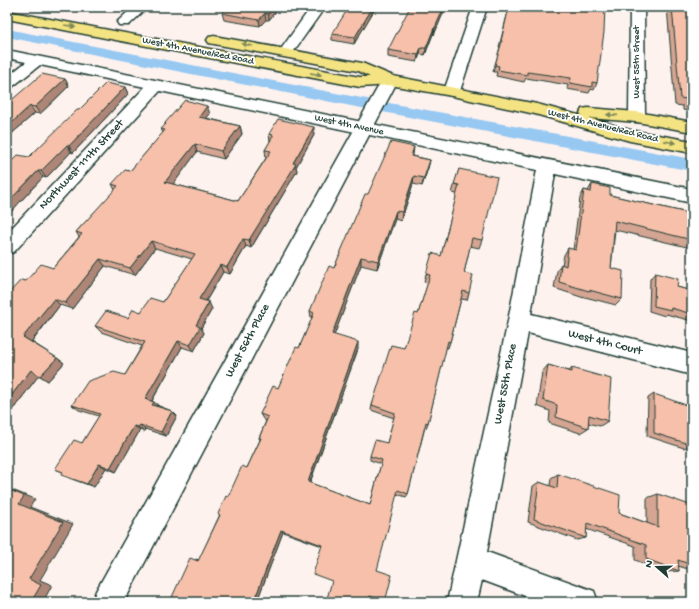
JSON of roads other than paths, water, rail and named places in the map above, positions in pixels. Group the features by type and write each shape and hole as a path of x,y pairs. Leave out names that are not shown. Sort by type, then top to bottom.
{"main road":[{"name":"West 4th Avenue/Red Road","path":"7,15 109,26 360,82 390,80 452,91 537,109 630,135 692,146"},
{"name":"West 4th Avenue/Red Road","path":"124,22 139,25"},
{"path":"109,26 124,22"},
{"name":"West 4th Avenue/Red Road","path":"199,37 362,66 390,80"},
{"name":"West 4th Avenue/Red Road","path":"537,109 637,117 692,127"}],"street":[{"path":"124,22 141,7"},
{"path":"286,52 318,7"},
{"path":"452,91 480,7"},
{"name":"West 55th Street","path":"637,7 637,117"},
{"name":"West 4th Avenue","path":"7,54 692,196"},
{"path":"7,84 38,60"},
{"name":"West 56th Place","path":"107,602 390,80"},
{"name":"Northwest 111th Street","path":"7,246 157,84"},
{"name":"West 55th Place","path":"462,602 519,321 547,166"},
{"name":"West 4th Court","path":"519,321 692,364"},
{"path":"470,561 583,602"}],"waterway":[{"path":"7,33 351,101 692,165"}]}
